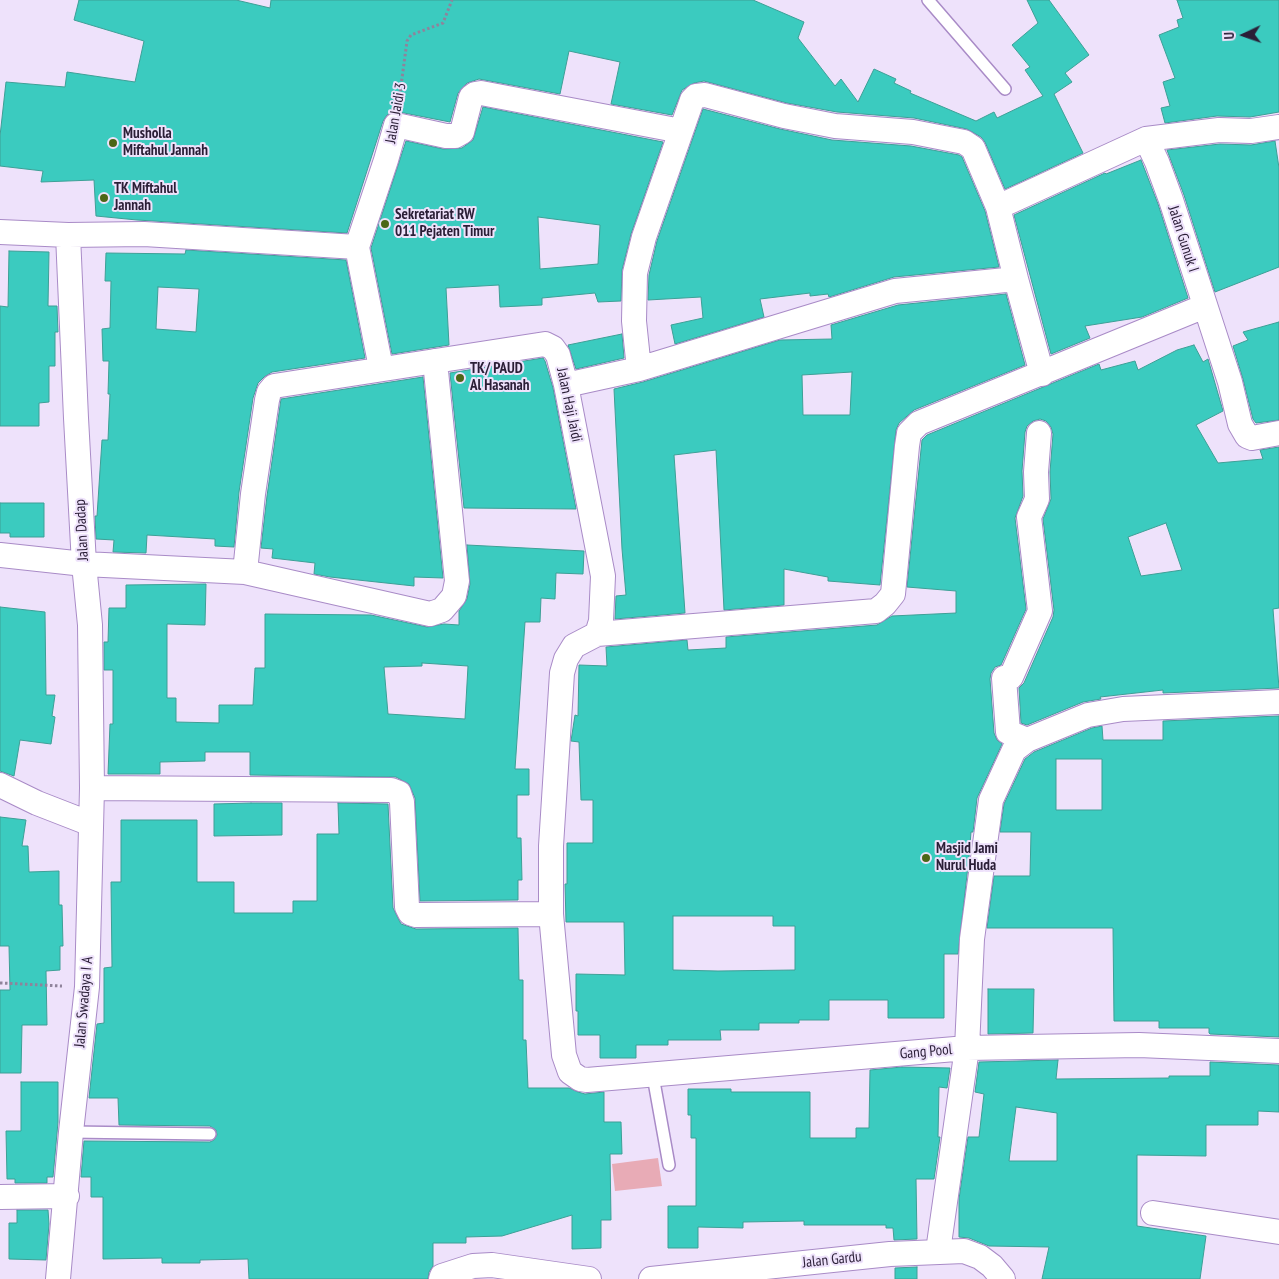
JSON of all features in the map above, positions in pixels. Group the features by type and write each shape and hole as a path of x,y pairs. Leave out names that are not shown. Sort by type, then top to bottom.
{"street":[{"path":"396,126 446,136 455,136 462,132 471,97 480,93 681,131"},
{"path":"639,369 634,321 635,273 644,237 692,100 696,96 704,95 827,125 913,132 946,137 964,142 973,148 998,207 1042,374"},
{"name":"Jalan Jaidi 3","path":"357,246 396,126"},
{"path":"998,207 1146,139 1219,130 1251,131 1279,127"},
{"name":"Jalan Gunuk I","path":"1146,139 1171,200 1230,382 1240,424 1247,436 1252,438 1279,433"},
{"path":"0,232 68,235 144,234 357,246 381,368"},
{"name":"Jalan Dadap","path":"68,235 84,564 90,625 91,824"},
{"path":"566,385 639,369 895,291 1016,279"},
{"path":"92,788 391,790 399,793 402,802 407,907 410,914 551,914 551,846 562,673 566,659 574,646 597,634 876,611 893,594 910,433 919,423 1205,306"},
{"name":"Jalan Haji Jaidi","path":"245,572 253,494 269,392 274,386 545,344 553,348 558,356 566,385 603,576 601,621 597,634"},
{"path":"0,556 84,564 245,572 430,614 442,610 454,596 457,581 435,361"},
{"path":"1027,740 1008,732 1004,678 1012,676 1040,611 1029,517 1037,499 1036,472 1039,432"},
{"path":"938,1252 966,1048 972,939 991,800 1014,750 1027,740 1088,715 1123,709 1279,702"},
{"path":"0,785 37,803 91,824"},
{"name":"Jalan Swadaya I A","path":"58,1279 67,1196 71,1132 87,987 91,824"},
{"name":"Gang Pool","path":"551,914 564,1055 566,1064 575,1076 586,1080 653,1076 966,1048 1139,1044 1279,1051"},
{"path":"0,1197 67,1196"},
{"path":"1153,1212 1279,1232"},
{"name":"Jalan Gardu","path":"651,1279 890,1254 964,1251 980,1257 992,1266 1003,1279"},
{"path":"449,1275 473,1266 492,1265 589,1279"}],"lane":[{"path":"928,0 1005,89"},
{"path":"653,1076 669,1165"},
{"path":"71,1132 210,1134"}],"path":[{"name":"Jalan Jaidi 3","path":"396,126 407,41 411,35 442,24 452,0"},
{"path":"0,984 87,987"}],"shaded area":[{"path":"658,1158 662,1186 615,1191 612,1164"}],"building":[{"path":"79,0 236,0 270,8 271,0 753,0 804,22 798,38 835,86 841,79 858,102 874,69 896,79 894,83 911,91 910,93 976,121 994,112 997,118 1043,96 1025,70 1030,67 1012,45 1038,23 1027,0 1049,0 1089,55 1065,73 1072,82 1054,94 1083,153 1005,189 985,142 981,137 967,129 914,118 837,112 787,103 704,81 694,83 682,90 672,115 611,104 620,62 569,51 560,94 479,79 467,83 458,93 450,122 399,112 387,115 383,121 347,233 96,216 94,180 41,182 43,171 0,166 0,136 6,82 65,87 67,72 135,82 144,41 74,20"},
{"path":"1177,0 1279,0 1279,112 1250,117 1217,116 1165,123 1161,108 1170,106 1163,82 1175,78 1159,35 1179,27 1177,20 1183,18"},
{"path":"483,107 663,142 631,234 622,270 621,301 598,302 595,293 542,298 542,305 500,307 499,285 446,288 449,345 392,354 371,248 406,141 443,149 462,148 473,140","holes":["538,217 600,225 598,264 540,269"]},
{"path":"703,109 832,140 911,146 959,155 962,157 985,211 999,267 894,277 829,297 828,294 810,296 810,293 760,299 764,317 675,344 671,325 703,318 701,297 648,300 649,275 657,241"},
{"path":"1275,141 1279,168 1279,267 1215,292 1184,195 1167,150 1220,144 1251,145"},
{"path":"1141,160 1158,204 1188,298 1142,317 1085,326 1090,338 1051,354 1014,215 1105,173"},
{"path":"186,250 346,260 365,358 272,372 258,383 253,398 239,492 234,547 215,546 215,539 147,535 146,553 113,552 114,540 96,539 95,516 97,516 102,440 108,440 110,394 108,394 109,361 103,361 102,329 110,328 111,281 105,281 106,253 185,254","holes":["158,287 199,289 196,332 156,329"]},
{"path":"9,251 49,252 48,306 57,306 58,332 55,332 55,366 49,366 49,402 39,403 39,426 0,426 0,306 8,307"},
{"path":"1006,294 1025,365 914,410 899,423 896,430 880,585 828,581 828,577 784,569 784,605 724,610 716,450 674,455 685,613 615,619 616,596 626,595 614,389 780,340 832,339 831,325 898,305","holes":["852,372 850,415 803,415 802,375"]},
{"path":"1279,322 1279,420 1256,423 1253,419 1233,346 1248,340 1243,332"},
{"path":"622,334 624,358 576,369 568,345"},
{"path":"1194,345 1203,362 1208,359 1223,411 1196,425 1218,463 1263,459 1260,450 1279,447 1279,608 1273,609 1279,688 1163,693 1163,690 1100,697 1101,699 1083,702 1027,725 1021,723 1019,688 1024,683 1053,617 1054,610 1043,519 1051,499 1050,472 1053,434 1051,427 1046,421 1040,419 1033,421 1027,426 1025,432 1022,471 1023,496 1015,518 1026,609 1001,665 995,667 991,673 994,733 997,740 1002,744 977,798 973,832 971,832 958,954 944,954 944,1018 888,1018 888,1000 829,1000 829,1020 799,1020 799,1023 759,1023 759,1030 720,1030 721,1040 668,1040 668,1045 636,1045 636,1058 600,1058 600,1035 578,1035 576,974 625,975 624,922 566,922 567,843 593,843 593,800 581,800 579,742 571,741 575,715 578,716 579,665 607,666 606,647 687,640 688,650 726,648 726,637 877,625 892,616 956,613 956,591 907,587 922,440 927,435 1099,364 1101,370 1135,361 1138,370 1177,350","holes":["1166,523 1182,570 1141,576 1128,537","673,916 773,916 773,926 795,926 795,970 673,970"]},
{"path":"543,358 553,388 576,509 464,508 450,373"},
{"path":"423,377 443,578 414,577 414,586 330,577 314,574 315,563 272,558 273,549 261,548 281,399"},
{"path":"0,503 44,503 44,537 10,537 10,533 0,533"},
{"path":"467,545 584,551 583,574 556,573 555,599 541,598 540,622 525,622 515,769 529,769 529,795 517,795 517,838 521,838 522,880 518,880 518,900 420,901 415,798 409,784 396,777 250,775 250,752 205,752 205,761 160,762 160,774 108,774 110,724 113,724 113,670 104,670 104,642 108,642 109,608 126,608 126,585 206,584 205,625 167,624 167,698 176,698 176,722 219,723 219,705 253,705 255,668 265,668 265,614 371,615 427,627 444,624 459,625 459,611 467,599 470,584","holes":["422,663 468,666 465,719 388,714 384,667 422,666"]},
{"path":"0,607 45,612 46,695 55,695 52,716 55,717 51,744 20,740 14,776 0,771"},
{"path":"1279,716 1279,1037 1210,1034 1209,1028 1159,1028 1159,1021 1114,1021 1113,928 987,928 994,876 1030,876 1031,832 1000,832 1004,804 1025,759 1034,752 1092,728 1102,726 1103,740 1163,740 1163,721","holes":["1056,759 1102,759 1102,810 1056,810"]},
{"path":"282,803 282,835 214,836 214,804"},
{"path":"338,803 388,804 393,908 401,924 416,929 518,928 519,980 523,980 523,1040 526,1040 528,1088 569,1088 585,1094 604,1092 604,1122 621,1122 622,1154 610,1154 611,1220 601,1220 601,1248 572,1249 572,1215 502,1236 466,1237 466,1243 433,1243 433,1266 429,1272 428,1279 249,1279 248,1259 200,1260 200,1263 162,1263 162,1258 103,1259 103,1197 91,1197 91,1177 81,1177 84,1141 210,1142 217,1135 216,1130 210,1126 119,1125 118,1098 89,1098 97,1024 104,1023 104,968 112,967 111,882 121,882 121,820 197,820 197,882 234,882 234,913 293,913 293,901 317,901 317,834 339,834"},
{"path":"0,817 26,820 22,846 28,846 29,872 59,871 59,905 62,905 63,946 60,946 60,970 46,971 47,1025 22,1025 21,1073 0,1073 0,990 10,990 9,946 0,946"},
{"path":"988,989 1034,989 1033,1033 988,1034"},
{"path":"1058,1060 1056,1079 1210,1076 1210,1062 1279,1065 1279,1112 1258,1111 1258,1125 1206,1125 1206,1156 1137,1155 1137,1226 1206,1236 1200,1279 1042,1279 1049,1247 989,1246 969,1238 959,1237 959,1199 968,1137 979,1137 984,1094 975,1092 979,1062","holes":["1016,1107 1057,1113 1057,1161 1009,1161"]},
{"path":"902,1067 950,1068 947,1088 939,1087 938,1137 940,1137 934,1179 916,1179 917,1239 894,1240 893,1228 886,1228 886,1225 804,1225 804,1221 743,1222 743,1228 698,1227 698,1248 668,1248 668,1206 696,1206 696,1138 691,1138 691,1115 688,1115 688,1089 731,1089 731,1092 810,1092 810,1138 856,1138 856,1128 869,1128 870,1070"},
{"path":"21,1082 58,1082 58,1122 53,1177 47,1177 47,1183 15,1183 15,1179 7,1179 6,1131 21,1131"},
{"path":"17,1210 48,1210 49,1224 46,1260 9,1259 9,1223 17,1223"},
{"path":"917,1267 917,1279 895,1279 895,1268"}],"place":[{"name":"Musholla Miftahul Jannah","path":"113,143"},
{"name":"TK Miftahul Jannah","path":"104,198"},
{"name":"Sekretariat RW 011 Pejaten Timur","path":"385,224"},
{"name":"TK/ PAUD Al Hasanah","path":"460,378"},
{"name":"Masjid Jami Nurul Huda","path":"926,858"}]}
